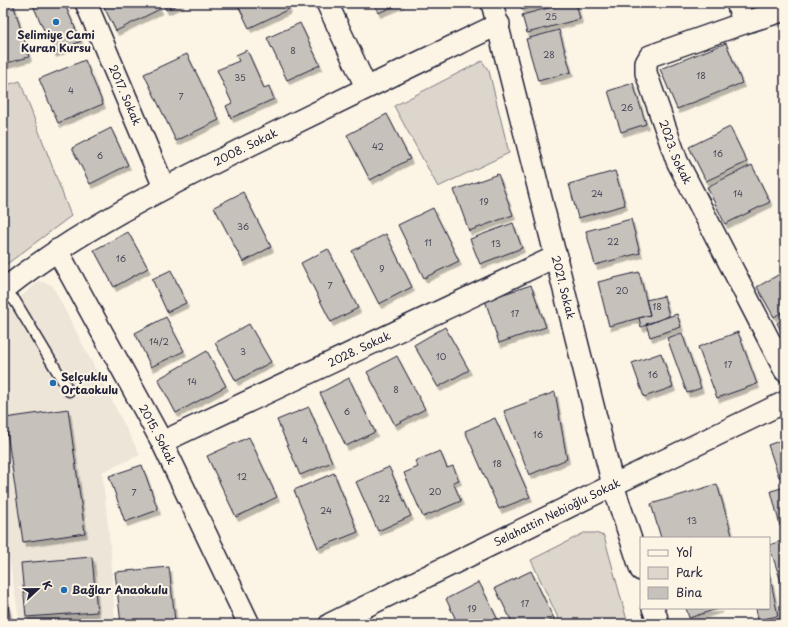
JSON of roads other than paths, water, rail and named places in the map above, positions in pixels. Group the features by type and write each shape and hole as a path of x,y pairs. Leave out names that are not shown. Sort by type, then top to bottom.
{"street":[{"name":"2017. Sokak","path":"86,3 164,187"},
{"path":"327,3 366,87"},
{"name":"2021. Sokak","path":"492,3 499,24 613,485 640,567"},
{"path":"738,3 744,23"},
{"name":"2023. Sokak","path":"785,10 650,56 646,63 646,73 677,161 785,370"},
{"name":"2008. Sokak","path":"4,289 57,250 164,187 366,87 499,24"},
{"name":"2015. Sokak","path":"57,250 162,442 249,624"},
{"name":"2028. Sokak","path":"162,442 557,256"},
{"name":"Selahattin Nebioğlu Sokak","path":"330,624 785,402"},
{"path":"653,609 658,624"}],"lane":[{"path":"4,289 15,301 70,390"}],"place":[{"name":"Selimiye Cami Kuran Kursu","path":"56,22"},
{"name":"Selçuklu Ortaokulu","path":"53,383"},
{"name":"Bağlar Anaokulu","path":"64,590"}]}
